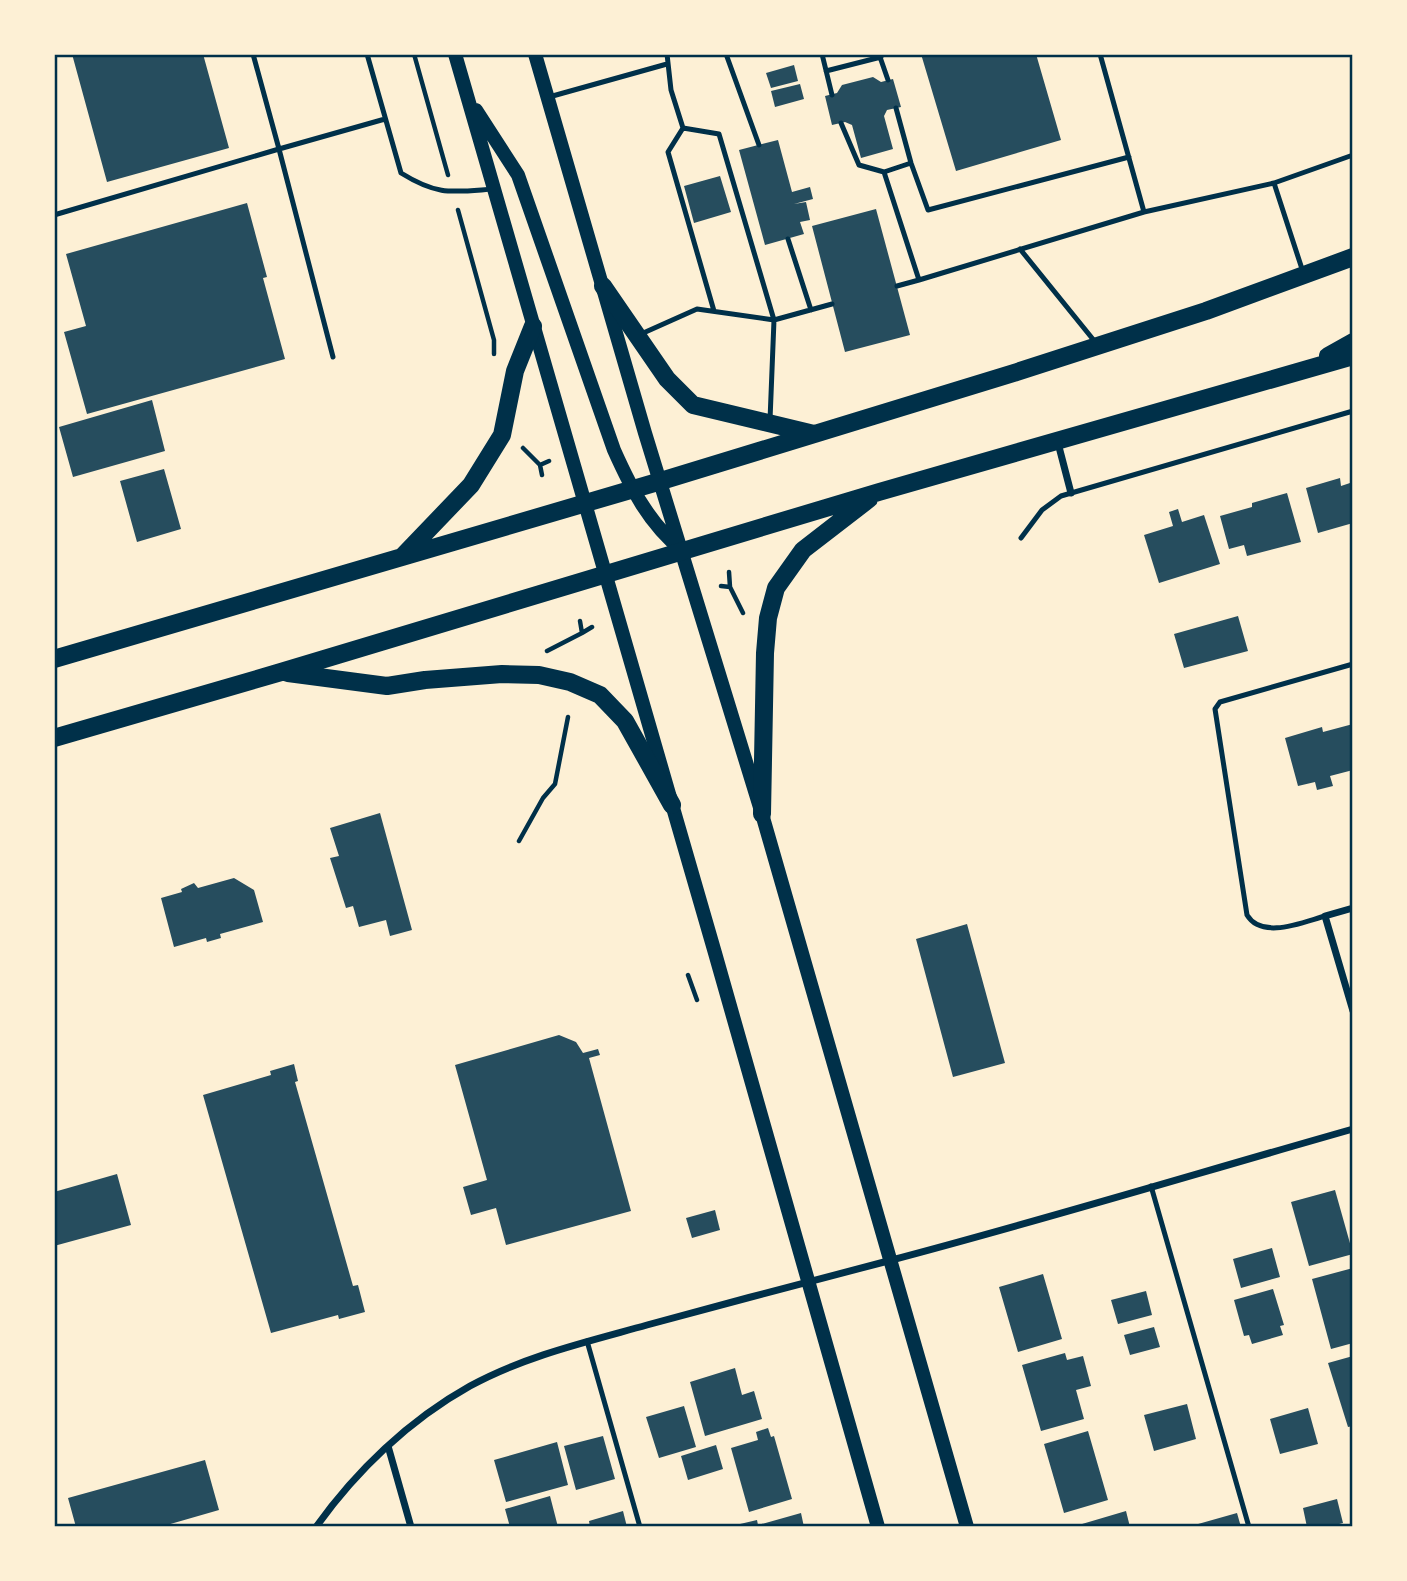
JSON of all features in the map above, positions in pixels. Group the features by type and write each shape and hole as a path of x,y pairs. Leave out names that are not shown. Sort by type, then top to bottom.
{"main road":[{"path":"455,54 673,805 878,1527"},
{"path":"535,54 762,814 967,1527"},
{"path":"467,95 518,175 614,450 632,489 654,524 682,551"},
{"path":"54,659 814,434 1206,311 1353,257"},
{"path":"603,286 667,379 693,405 814,434"},
{"path":"402,558 471,485 502,435 515,371 533,326"},
{"path":"1300,371 1353,342"},
{"path":"54,738 879,492 1353,356"},
{"path":"762,814 765,653 768,618 776,588 803,550 879,492"},
{"path":"281,672 387,687 425,680 502,674 539,675 570,682 600,695 625,721 673,805"}],"street":[{"path":"1057,441 1071,493"},
{"path":"1353,908 1325,916 1353,1011"},
{"path":"316,1527 338,1497 388,1446 431,1411 504,1369 587,1341 890,1260 1353,1129"},
{"path":"388,1446 411,1527"}],"lane":[{"path":"253,54 333,357"},
{"path":"367,54 401,173 424,187 453,192 494,189"},
{"path":"667,54 671,90 683,128 668,152 714,311"},
{"path":"726,54 759,145"},
{"path":"822,54 832,95"},
{"path":"1100,54 1144,212"},
{"path":"826,71 880,56 888,80"},
{"path":"548,97 667,64"},
{"path":"896,108 911,163 928,210 1129,157"},
{"path":"55,213 385,119"},
{"path":"841,123 859,165 884,172 911,163"},
{"path":"683,128 719,134 774,320 770,424"},
{"path":"897,286 1144,212 1274,183 1353,155"},
{"path":"884,172 919,280"},
{"path":"1274,183 1304,275"},
{"path":"788,239 811,310"},
{"path":"1020,249 1098,346"},
{"path":"637,335 697,309 774,320 832,304"},
{"path":"1021,538 1050,502 1071,493 1353,411"},
{"path":"1325,916 1272,928 1260,928 1252,923 1247,915 1215,709 1220,702 1353,664"},
{"path":"1151,1186 1249,1527"},
{"path":"587,1341 640,1527"}],"path":[{"path":"414,54 494,340 495,365"},
{"path":"517,443 540,465 542,475"},
{"path":"540,465 551,460"},
{"path":"729,572 730,587 746,614"},
{"path":"721,586 730,587"},
{"path":"580,621 582,633"},
{"path":"543,655 550,648 592,627"},
{"path":"519,841 543,798 555,784 568,717"},
{"path":"688,975 697,1000"}],"building":[{"path":"72,54 203,54 229,148 107,182"},
{"path":"921,54 1036,54 1061,140 956,171"},
{"path":"794,65 798,81 771,88 766,73"},
{"path":"873,77 881,82 893,79 901,107 887,110 884,116 893,149 861,158 852,125 845,122 832,125 825,96 837,93 842,85"},
{"path":"800,84 804,99 775,107 771,91"},
{"path":"778,140 792,192 810,187 813,199 794,204 806,202 810,220 800,222 804,234 765,245 739,150"},
{"path":"720,176 731,212 694,223 684,186"},
{"path":"247,203 267,277 263,278 285,359 87,414 64,332 86,326 66,254"},
{"path":"876,209 910,335 845,352 812,226"},
{"path":"152,400 165,451 73,477 59,427"},
{"path":"164,469 181,529 137,542 120,481"},
{"path":"1340,478 1341,486 1353,482 1353,523 1318,533 1306,488"},
{"path":"1287,493 1301,542 1247,556 1244,545 1229,549 1220,516"},
{"path":"1178,509 1182,522 1204,515 1220,564 1159,583 1144,535 1173,526 1169,512"},
{"path":"1238,616 1248,651 1184,668 1174,634"},
{"path":"1353,724 1353,770 1330,776 1333,786 1317,790 1315,782 1298,786 1285,738 1322,727 1323,732"},
{"path":"380,813 412,930 390,936 386,920 359,927 353,906 346,908 330,858 339,856 330,828"},
{"path":"234,878 254,890 263,922 220,934 221,938 207,942 206,938 174,947 161,898 182,892 181,889 194,883 198,888"},
{"path":"967,924 1005,1063 953,1077 916,939"},
{"path":"559,1035 576,1042 583,1053 598,1049 600,1055 589,1058 631,1211 506,1245 496,1208 471,1215 463,1187 487,1180 455,1065"},
{"path":"294,1064 298,1081 295,1082 353,1286 358,1285 365,1312 339,1319 338,1315 271,1333 203,1095 271,1075 270,1071"},
{"path":"117,1174 131,1225 54,1246 54,1192"},
{"path":"1335,1190 1353,1254 1309,1266 1291,1202"},
{"path":"715,1210 720,1230 692,1238 686,1218"},
{"path":"1272,1248 1280,1277 1241,1288 1233,1259"},
{"path":"1353,1268 1353,1343 1331,1349 1312,1279"},
{"path":"1043,1274 1062,1339 1018,1352 999,1287"},
{"path":"1273,1289 1284,1325 1280,1326 1283,1335 1252,1344 1249,1335 1244,1336 1234,1300"},
{"path":"1146,1291 1152,1315 1118,1324 1111,1300"},
{"path":"1154,1327 1160,1347 1130,1355 1124,1335"},
{"path":"1065,1353 1067,1360 1083,1356 1091,1386 1076,1390 1084,1419 1041,1431 1022,1365"},
{"path":"1353,1356 1353,1426 1348,1427 1328,1363"},
{"path":"735,1368 742,1395 754,1391 762,1419 705,1436 690,1382"},
{"path":"1187,1404 1196,1439 1154,1451 1144,1415"},
{"path":"684,1406 696,1447 659,1458 646,1417"},
{"path":"1308,1408 1318,1444 1280,1454 1270,1419"},
{"path":"768,1428 771,1437 774,1436 792,1499 749,1512 731,1448 758,1440 756,1432"},
{"path":"1088,1431 1108,1500 1064,1513 1044,1444"},
{"path":"603,1436 615,1479 576,1490 564,1446"},
{"path":"557,1442 568,1485 506,1502 494,1460"},
{"path":"716,1445 723,1469 688,1480 681,1456"},
{"path":"205,1460 219,1510 160,1527 76,1527 68,1498"},
{"path":"550,1496 558,1527 510,1527 505,1509"},
{"path":"1337,1499 1343,1523 1328,1527 1307,1527 1303,1508"},
{"path":"623,1511 627,1527 590,1527 589,1521"},
{"path":"1126,1511 1130,1527 1083,1527 1082,1524"},
{"path":"801,1513 804,1527 740,1527 740,1524 757,1520 758,1525"},
{"path":"1237,1513 1241,1527 1191,1527 1191,1526"}]}
